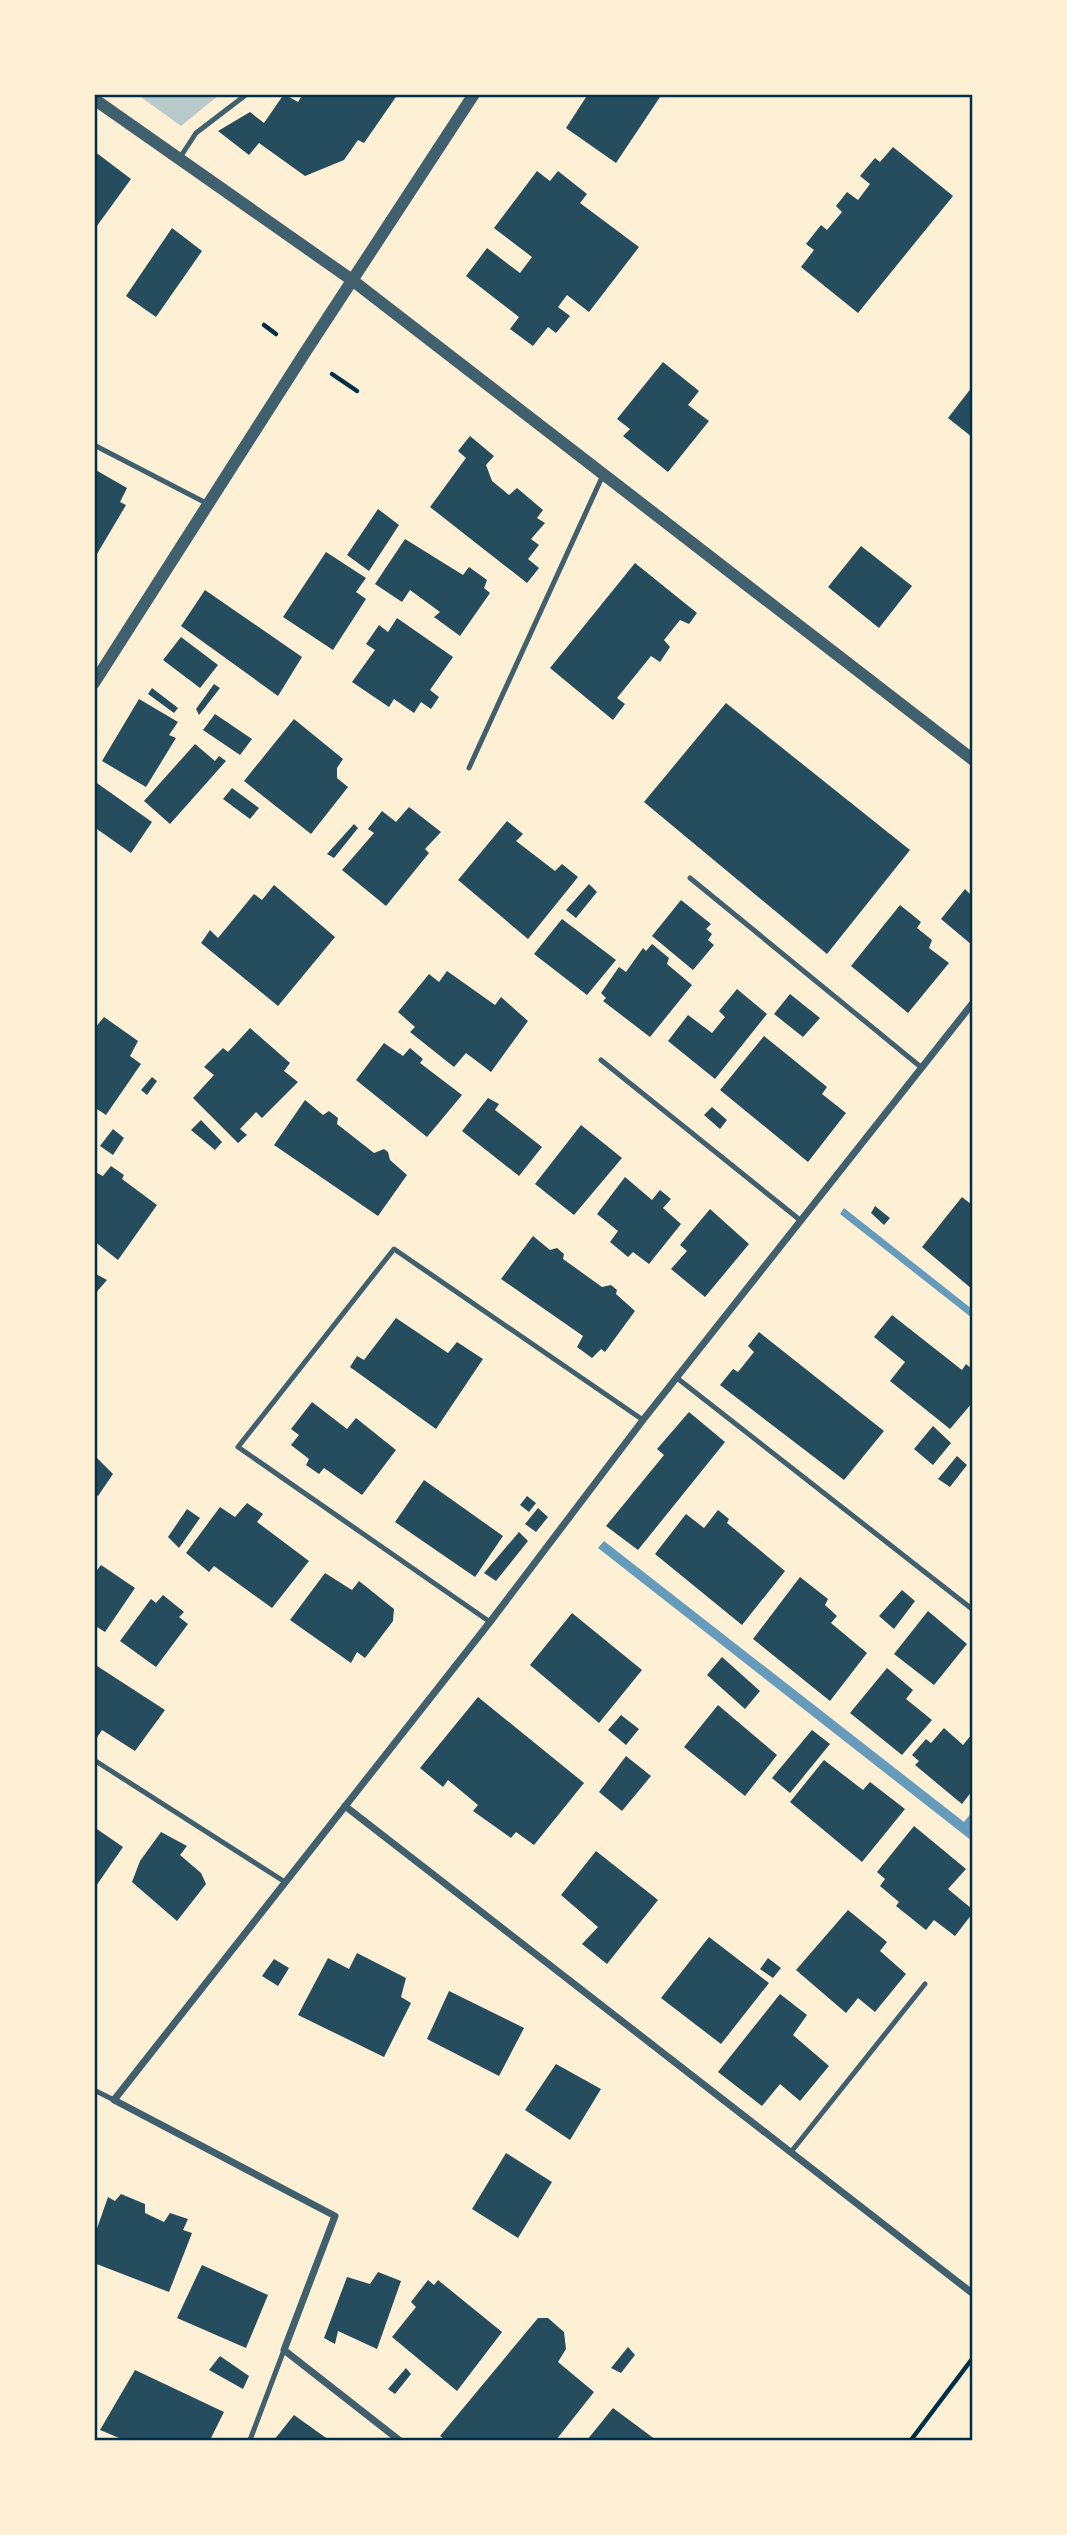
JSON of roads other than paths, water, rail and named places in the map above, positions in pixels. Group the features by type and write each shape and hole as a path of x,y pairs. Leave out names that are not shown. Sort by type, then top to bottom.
{"street":[{"path":"94,683 474,94"},
{"path":"94,99 352,280 972,759"},
{"path":"399,2441 284,2350 335,2217 114,2100 490,1622 643,1420 972,1004"},
{"path":"345,1806 972,2293"}],"lane":[{"path":"179,159 196,133 247,94"},
{"path":"94,445 208,505"},
{"path":"469,768 603,474"},
{"path":"690,878 922,1068"},
{"path":"601,1060 800,1220"},
{"path":"490,1622 237,1447 394,1249 643,1420"},
{"path":"677,1378 972,1609"},
{"path":"94,1759 285,1882"},
{"path":"791,2152 925,1984"},
{"path":"94,2090 114,2100"},
{"path":"250,2441 284,2350"}],"water":[{"path":"844,1208 972,1309 972,1318 840,1214"},
{"path":"604,1541 964,1822 972,1812 972,1841 598,1548"}]}
